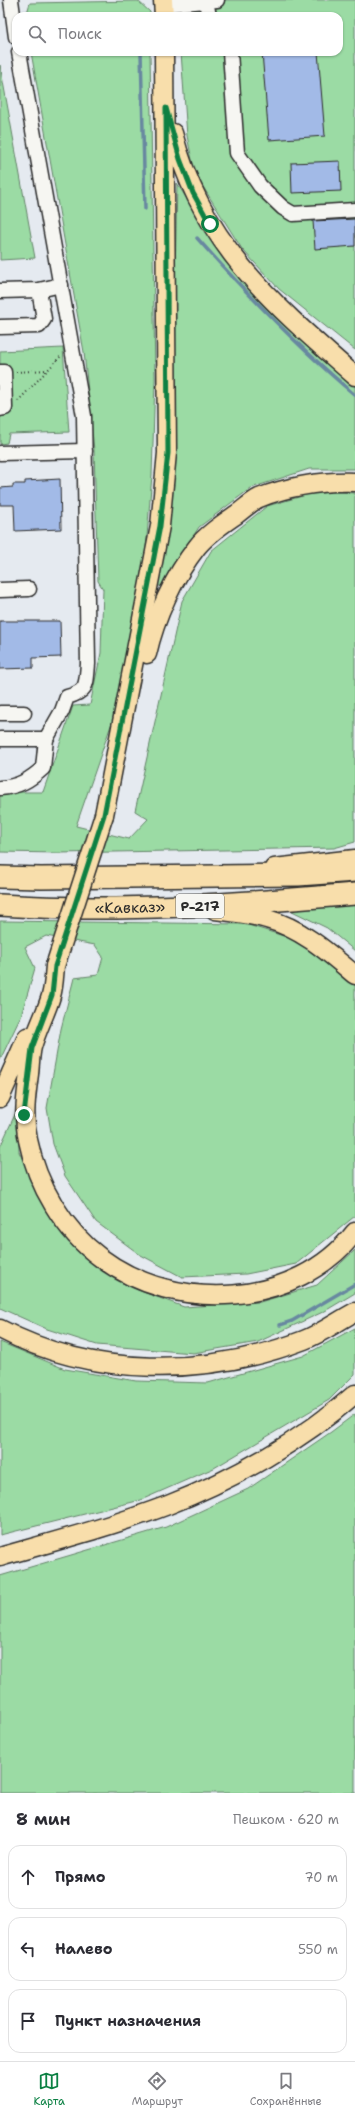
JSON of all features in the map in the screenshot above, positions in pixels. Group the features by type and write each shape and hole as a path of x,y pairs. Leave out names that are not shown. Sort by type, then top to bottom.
{"highway":[{"name":"Р-217","path":"237,874 298,875 355,871"},
{"name":"«Кавказ»","path":"0,877 40,878 237,874"},
{"name":"«Кавказ»","path":"0,905 45,908 190,906 355,894"}],"main road":[{"path":"0,1098 15,1066 55,966 104,815 160,526 168,453 166,108 164,56"},
{"path":"166,108 180,159 193,193 210,224 243,269 268,297 355,376"},
{"path":"112,775 128,744 151,636 166,598 197,546 228,520 258,499 294,487 335,482 355,482"},
{"path":"237,874 298,864 355,858"},
{"path":"190,906 235,912 268,919 298,932 330,954 355,976"},
{"path":"55,966 52,995 32,1048 24,1115 28,1140 36,1169 48,1195 71,1230 100,1258 127,1274 167,1289 204,1296 245,1294 286,1284 325,1262 355,1232"},
{"path":"0,1328 14,1336 76,1358 122,1366 182,1367 243,1358 305,1339 355,1312"},
{"path":"0,1557 112,1524 183,1498 224,1479 287,1446 336,1411 355,1394"}],"street":[{"path":"11,0 13,12"},
{"path":"166,7 212,1 210,12"},
{"path":"0,788 14,788 31,779 43,768 46,739 62,711 67,697 80,693 86,686 88,664 84,416 73,344 61,286 20,56"},
{"path":"230,56 237,153 260,186 284,208 293,214 355,210"},
{"path":"0,291 39,290 61,286"},
{"path":"0,327 39,326 44,319 39,290"},
{"path":"2,372 5,408 6,407"},
{"path":"0,453 85,451"},
{"path":"0,590 30,590"},
{"path":"0,713 24,713"},
{"path":"0,739 46,739"}],"path":[{"path":"6,407 73,344"},
{"path":"2,372 47,370"}],"green space":[{"path":"192,0 355,0 355,350 279,289 242,249 195,174 187,136 181,56 343,56 343,12 193,12"},
{"path":"138,1 150,12 27,12 30,3"},
{"path":"32,56 150,56 155,379 152,475 144,573 119,702 76,826 129,839 148,819 135,811 182,601 211,551 267,506 320,491 355,493 355,842 334,848 59,853 0,852 0,792 43,792 73,706 90,705 101,653 103,589 98,581 94,450 84,352"},
{"path":"0,65 35,258 0,260"},
{"path":"177,183 201,222 355,384 355,469 309,469 251,488 199,527 162,586 157,586 170,511"},
{"path":"63,348 69,432 9,434 7,443 0,444 0,351"},
{"path":"355,901 355,951 327,928 286,908"},
{"path":"0,921 245,924 290,938 342,968 355,983 355,1216 296,1264 246,1274 182,1277 139,1254 96,1222 65,1176 53,1144 47,1108 61,1029 74,978 98,975 103,957 95,945 46,936 25,947 35,968 21,1016 0,1060"},
{"path":"18,1108 19,1152 43,1199 81,1254 138,1290 184,1307 260,1302 317,1285 355,1250 355,1293 325,1311 258,1342 193,1353 97,1345 47,1329 0,1308 0,1147"},
{"path":"355,1328 355,1374 329,1400 214,1468 141,1500 0,1535 0,1342 65,1369 136,1381 208,1383 303,1356"},
{"path":"355,1414 355,1793 0,1793 0,1576 166,1527 248,1489"}],"building":[{"path":"262,56 318,56 325,136 269,140"},
{"path":"340,161 341,191 292,193 291,163"},
{"path":"355,219 355,246 315,249 313,221"},
{"path":"60,479 61,529 15,531 14,505 0,505 0,488 13,487 13,484 25,484 25,481"},
{"path":"0,621 60,621 61,657 33,658 33,668 0,669"}],"waterway":[{"path":"141,56 145,209"},
{"path":"197,238 273,319 313,358 355,395"},
{"path":"280,1325 292,1321 355,1284"}],"route":[{"path":"24,1115 32,1048 52,995 55,966 104,815 160,526 168,453 166,108 180,159 193,193 210,224"}]}
